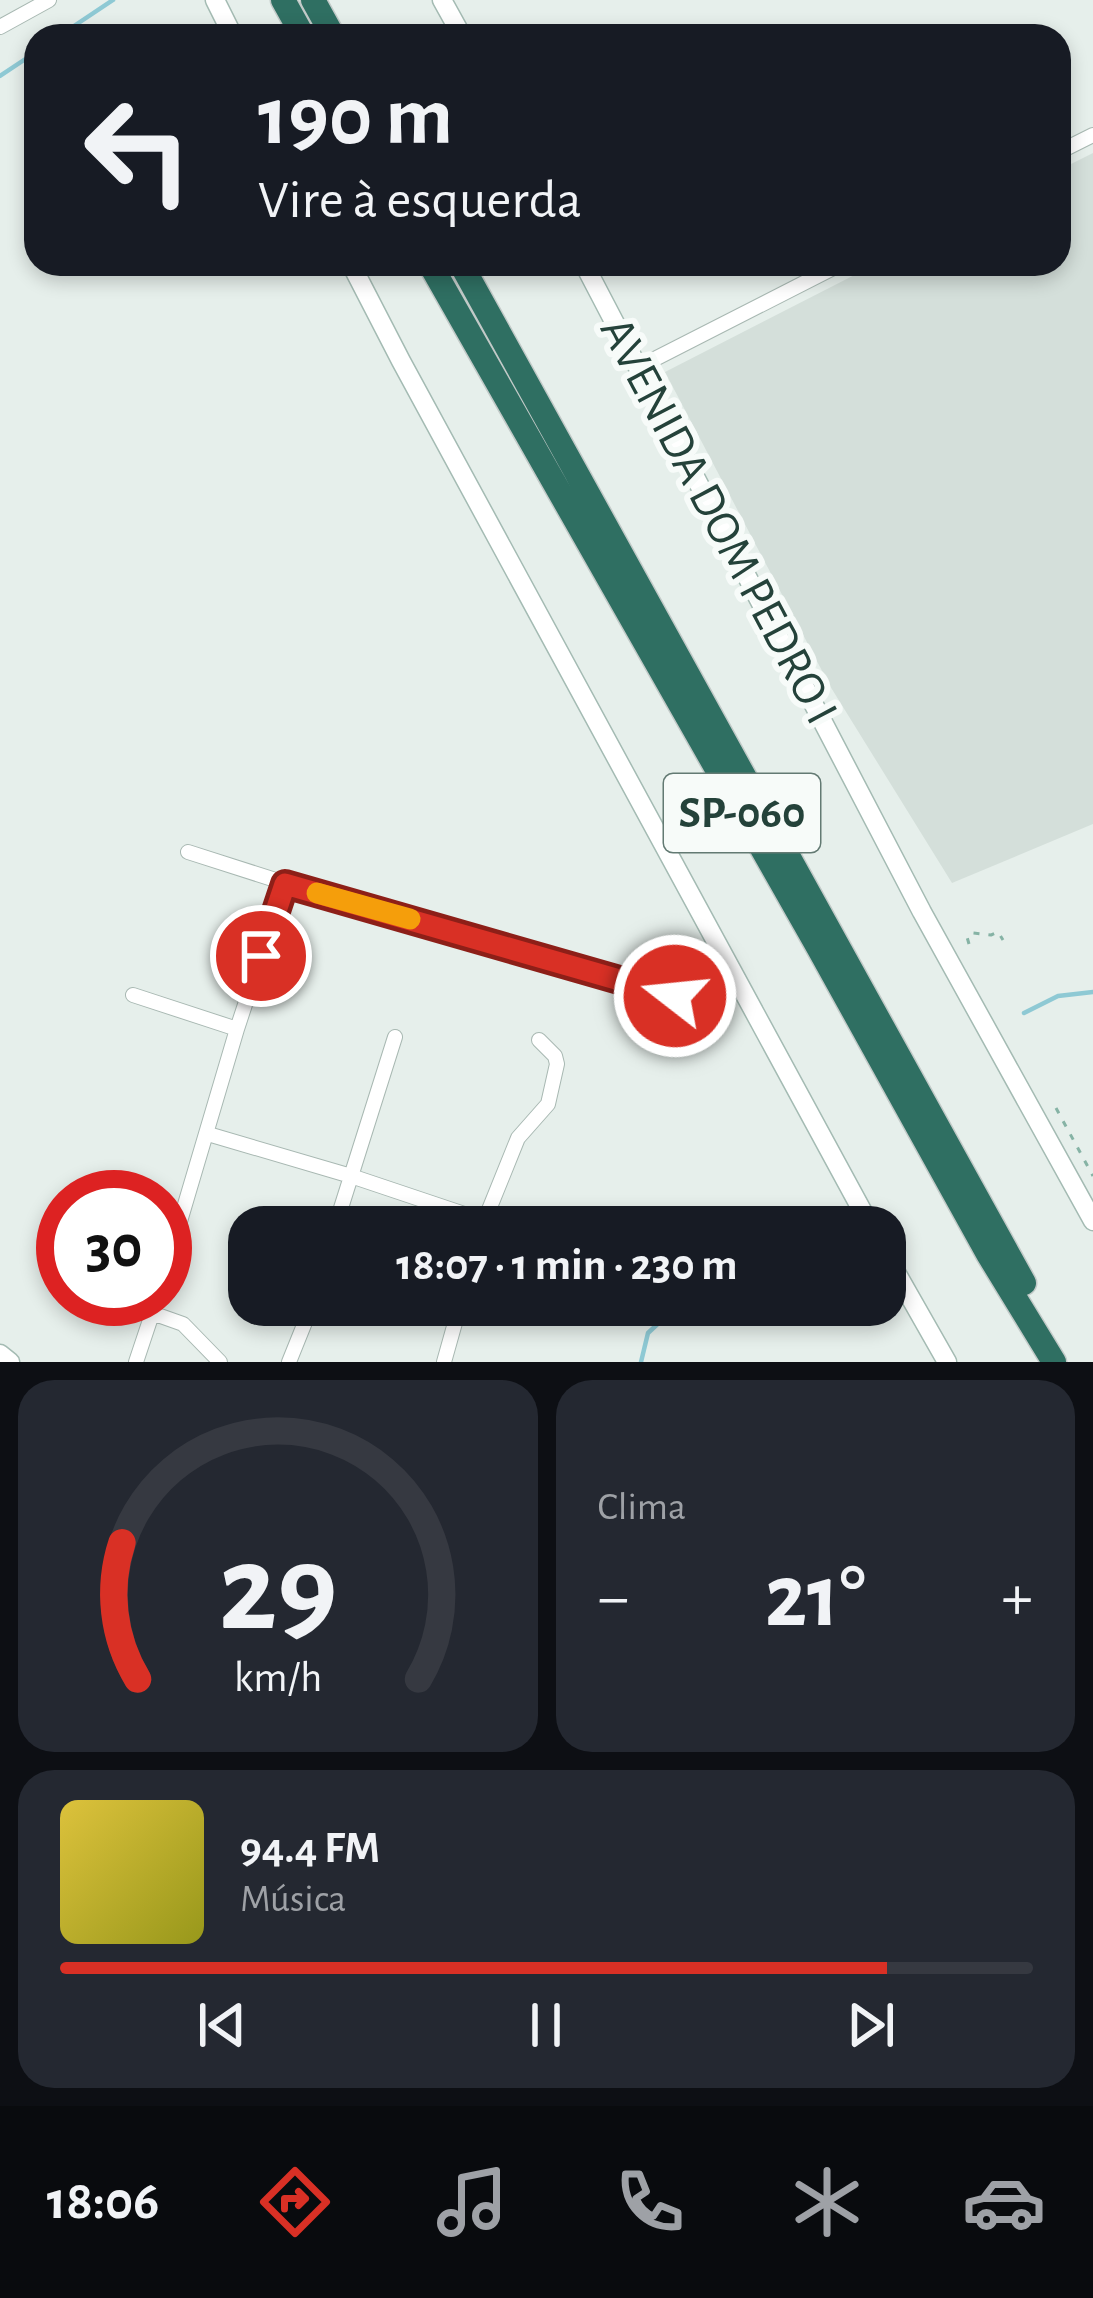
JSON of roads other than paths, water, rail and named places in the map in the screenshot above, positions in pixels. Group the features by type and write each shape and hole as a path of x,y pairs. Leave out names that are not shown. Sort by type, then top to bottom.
{"highway":[{"name":"SP-060","path":"437,276 1054,1362"},
{"name":"SP-060","path":"468,276 1031,1296 1072,1362"}],"main road":[{"path":"358,276 860,1206"},
{"name":"AVENIDA DOM PEDRO I","path":"590,276 922,912 1093,1221"},
{"path":"906,1290 947,1362"},
{"path":"0,1354 10,1362"}],"street":[{"path":"0,27 50,0"},
{"path":"639,368 818,276"},
{"path":"188,852 704,1003"},
{"path":"192,1185 285,884"},
{"path":"133,995 237,1029"},
{"path":"342,1206 395,1037"},
{"path":"490,1206 518,1138 548,1104 557,1064 538,1040"},
{"path":"208,1134 435,1206"},
{"path":"136,1362 148,1326"},
{"path":"184,1326 220,1362"},
{"path":"289,1362 304,1326"},
{"path":"444,1362 454,1326"}],"waterway":[{"path":"77,24 113,0"},
{"path":"0,76 24,60"},
{"path":"1024,1013 1058,996 1093,992"},
{"path":"641,1362 648,1333 656,1326"}]}
